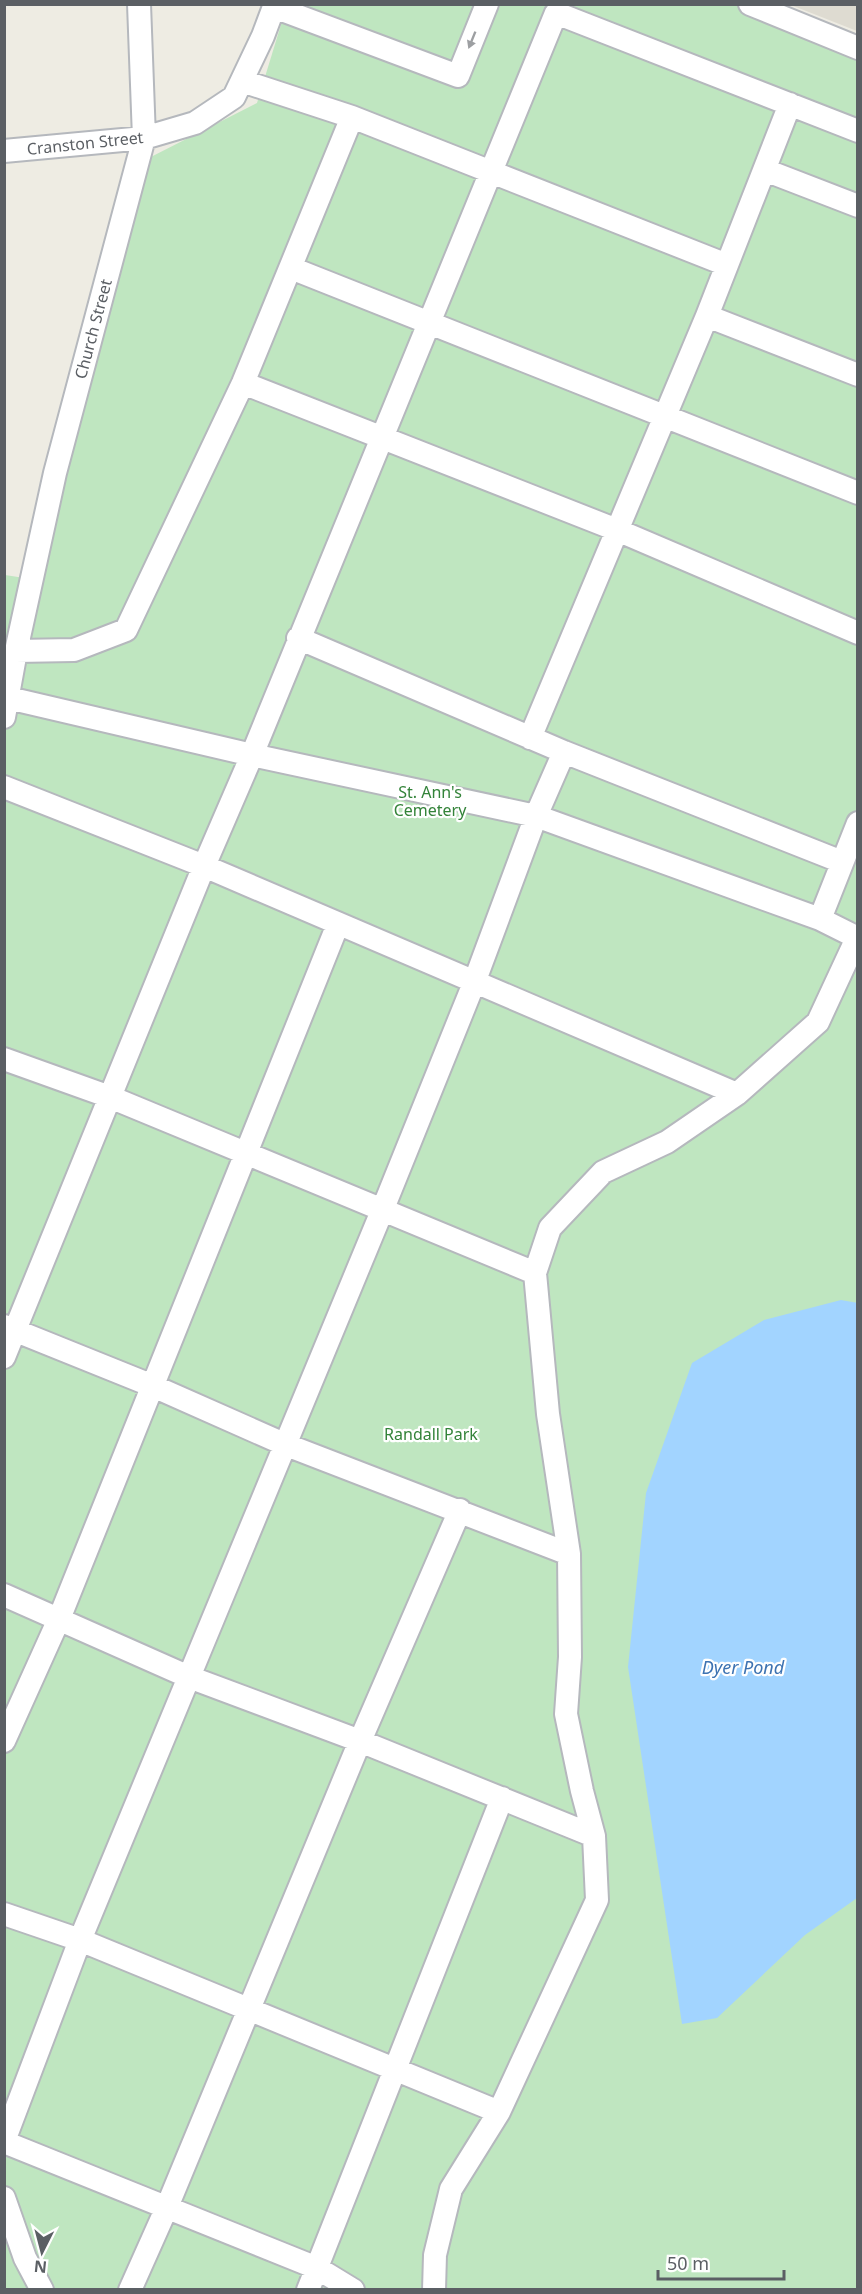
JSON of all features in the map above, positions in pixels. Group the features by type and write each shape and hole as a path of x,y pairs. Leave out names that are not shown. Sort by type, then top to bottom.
{"street":[{"name":"Church Street","path":"6,704 55,473 144,138 139,4"},
{"path":"274,6 458,76 487,4"},
{"path":"750,4 858,48"},
{"name":"Cranston Street","path":"4,151 144,138 195,123 234,98 263,36 274,6"},
{"path":"4,1357 10,1328 110,1097 556,14 858,131"},
{"path":"242,81 352,117 727,265"},
{"path":"530,738 707,316 790,104"},
{"path":"16,651 74,650 126,630 243,383 352,117"},
{"path":"765,170 858,206"},
{"path":"291,268 858,493"},
{"path":"707,316 858,375"},
{"path":"243,383 617,530 858,633"},
{"path":"298,638 530,738 842,862"},
{"path":"6,704 252,754 536,816 820,919 857,938 818,1022 737,1094 667,1142 603,1172 550,1228 535,1273 548,1414 569,1554 570,1657 566,1714 594,1836 597,1900 499,2112 451,2190 435,2255 434,2289"},
{"path":"354,2289 317,2268 4,2142 80,1940 382,1211 474,983 536,816 564,752"},
{"path":"4,787 204,866 737,1094"},
{"path":"820,919 858,823"},
{"path":"4,1741 59,1619 338,924"},
{"path":"4,1059 110,1097 535,1273"},
{"path":"10,1328 153,1386 284,1444 460,1510 569,1554"},
{"path":"130,2289 167,2207 360,1741 460,1510"},
{"path":"4,1595 189,1677 360,1741 594,1836"},
{"path":"308,2289 502,1798"},
{"path":"4,1914 80,1940 499,2112"},
{"path":"4,2198 25,2258 42,2289"}],"shaded area":[{"path":"791,5 857,5 857,31"}],"green space":[{"name":"St. Ann's Cemetery","path":"287,5 745,5 858,50 857,2289 5,2289 5,575 31,579 141,162 257,103"}],"water":[{"name":"Dyer Pond","path":"841,1300 858,1303 857,1898 805,1935 717,2018 682,2024 628,1667 646,1493 692,1363 764,1320"}],"park label":[{"name":"Randall Park","path":"431,1434"}]}
